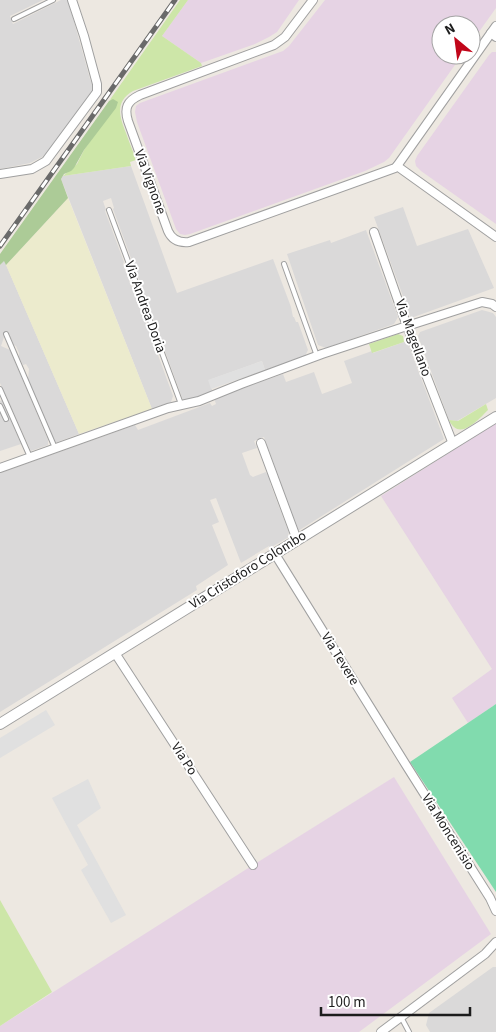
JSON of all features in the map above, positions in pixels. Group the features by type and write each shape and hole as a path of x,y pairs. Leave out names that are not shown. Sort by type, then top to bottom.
{"street":[{"path":"0,174 37,167 46,161 97,92 97,84 84,36 72,0"},
{"name":"Via Vignone","path":"313,0 285,37 274,45 140,95 129,103 126,112 128,121 172,239 183,243 189,242 386,172 397,166"},
{"path":"494,32 397,166 496,237"},
{"name":"Via Magellano","path":"374,232 453,444"},
{"path":"0,468 168,408 199,401 317,356 408,326 482,302 496,307"},
{"name":"Via Cristoforo Colombo","path":"0,724 496,417"},
{"path":"261,443 297,540"},
{"name":"Via Tevere","path":"275,554 406,765"},
{"name":"Via Po","path":"114,653 253,865"},
{"name":"Via Moncenisio","path":"406,765 493,902 496,911"},
{"path":"474,963 496,942"},
{"path":"381,1032 479,959 496,954"}],"lane":[{"path":"14,19 53,0"},
{"name":"Via Andrea Doria","path":"109,210 181,404"},
{"path":"284,264 317,356"},
{"path":"6,334 55,448"},
{"path":"0,389 30,457"},
{"path":"0,406 6,419"},
{"path":"401,1017 409,1032"}],"shaded area":[{"path":"0,0 43,0 10,16 13,24 61,0 68,0 94,89 48,152 30,163 0,169"},
{"path":"188,0 299,0 277,32 255,44 201,63 162,36"},
{"path":"325,0 496,0 496,8 481,29 481,15 431,15 431,65 455,65 389,158 384,162 365,171 190,234 180,234 176,229 137,122 136,106 283,51"},
{"path":"492,52 496,52 496,224 421,171 416,166 415,161"},
{"path":"131,166 177,293 273,259 293,317 298,322 308,350 305,356 265,370 262,361 209,380 213,393 184,403 113,209 111,198 103,201 105,211 173,396 171,402 152,409 61,179 63,176"},
{"path":"403,207 417,246 468,229 494,288 411,318 374,217"},
{"path":"366,230 398,317 394,324 326,348 318,345 287,254 330,240 331,243"},
{"path":"4,260 79,434 55,443 28,379 29,369 26,364 23,365 8,332 3,334 1,346 10,350 48,440 48,445 31,451 0,383 0,265"},
{"path":"482,310 493,313 496,317 496,398 457,421 449,420 418,336 420,332"},
{"path":"407,341 444,439 298,531 264,437 254,441 257,448 242,453 250,475 253,477 268,473 289,537 270,548 269,546 241,563 216,498 210,500 219,522 212,525 228,565 196,586 197,590 0,712 0,473 135,425 138,430 210,403 212,406 216,404 214,398 283,374 286,382 314,372 322,394 352,383 344,361"},
{"path":"262,361 265,370 211,389 208,380"},
{"path":"2,400 21,444 0,451 0,401"},
{"path":"496,423 496,704 468,723 452,698 492,669 381,496"},
{"path":"46,710 55,725 0,758 0,738"},
{"path":"394,777 491,934 359,1032 0,1032 0,1026"},
{"path":"88,779 101,808 77,825 126,915 111,923 81,870 88,865 52,798"},
{"path":"493,967 496,967 496,1032 430,1032 426,1025 429,1013"}],"green space":[{"path":"180,0 188,0 162,36 201,63 202,66 133,91 123,100 120,110 121,116 136,160 130,162 131,166 63,176 77,164 111,99 109,101"},
{"path":"113,99 118,102 116,108 84,150 74,168 64,174 61,179 68,198 6,265 4,261 0,265 0,254 109,101"},
{"path":"68,198 152,409 79,434 6,265"},
{"path":"398,334 403,336 404,342 372,353 369,344"},
{"path":"486,404 488,410 468,427 458,429 449,420 458,421"},
{"path":"496,704 496,892 410,762"},
{"path":"0,900 52,992 0,1026"}],"railway":[{"path":"0,246 175,0"}]}
